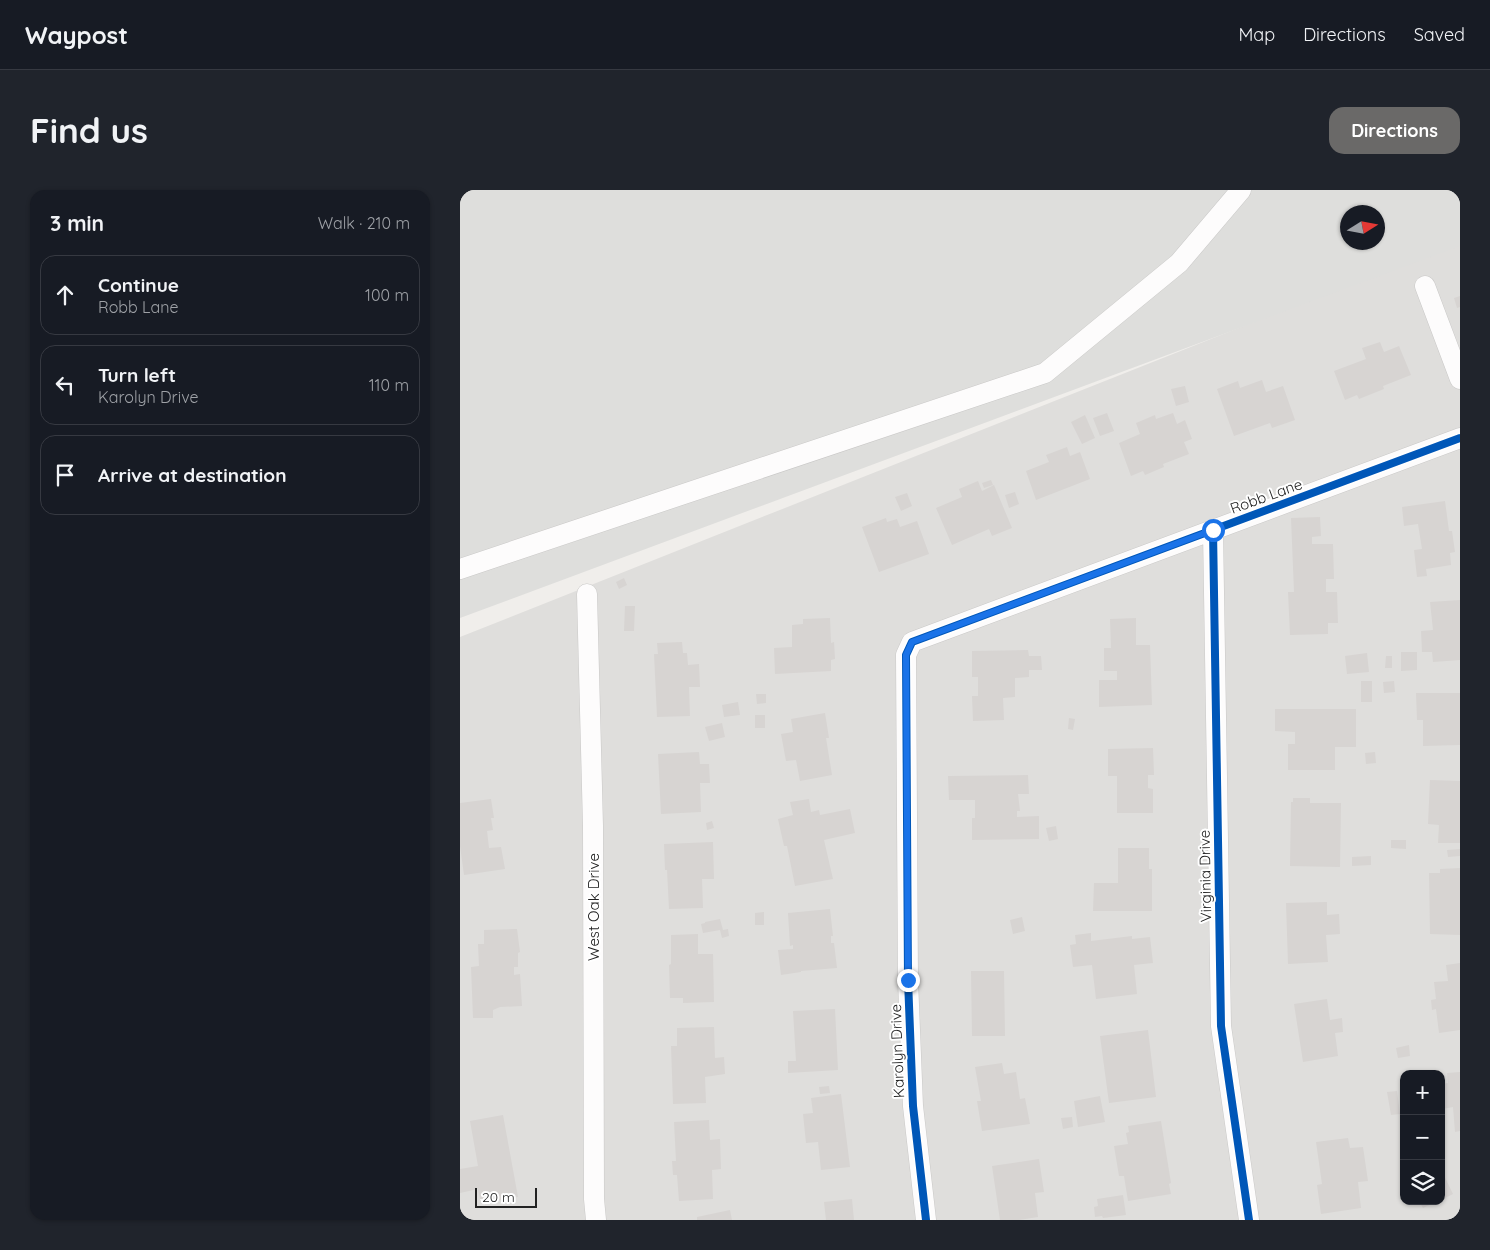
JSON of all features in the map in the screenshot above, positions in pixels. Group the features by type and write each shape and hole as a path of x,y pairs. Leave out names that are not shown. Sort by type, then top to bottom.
{"street":[{"path":"460,569 1045,372 1180,263 1241,190"},
{"path":"1425,286 1460,379"},
{"name":"Robb Lane","path":"912,642 1460,438"},
{"name":"Virginia Drive","path":"1213,530 1221,1026 1249,1220"},
{"name":"West Oak Drive","path":"587,594 593,826 594,1199 596,1220"},
{"name":"Karolyn Drive","path":"912,642 906,655 908,980 913,1106 926,1220"}],"shaded area":[{"path":"460,190 1460,190 1460,246 460,618"},
{"path":"1460,243 1460,1220 460,1220 460,637 1382,271"}],"building":[{"path":"1460,296 1460,307 1457,308 1454,298"},
{"path":"1380,342 1384,352 1399,346 1411,375 1383,386 1384,389 1359,399 1357,395 1345,400 1334,371 1366,359 1362,348"},
{"path":"1262,380 1266,392 1283,386 1295,420 1272,428 1270,423 1234,436 1217,389 1238,381 1240,388"},
{"path":"1185,386 1189,402 1176,406 1171,389"},
{"path":"1107,413 1114,431 1100,436 1093,418"},
{"path":"1173,413 1177,424 1185,420 1192,439 1184,442 1189,454 1163,464 1164,467 1145,475 1143,471 1131,476 1119,443 1140,434 1136,423 1155,415 1156,419"},
{"path":"1085,415 1095,438 1082,444 1071,422"},
{"path":"1067,447 1070,456 1080,452 1090,479 1036,500 1026,471 1049,462 1046,455"},
{"path":"991,480 993,485 984,488 982,483"},
{"path":"978,481 982,491 994,485 1012,528 992,536 989,529 952,545 936,508 962,497 959,489"},
{"path":"1015,492 1019,504 1009,508 1005,495"},
{"path":"907,493 912,506 901,511 895,497"},
{"path":"1445,501 1449,531 1452,531 1455,552 1450,553 1451,565 1426,569 1427,576 1417,577 1414,550 1422,549 1418,524 1404,526 1402,507"},
{"path":"1320,517 1321,536 1312,537 1312,544 1333,544 1334,579 1326,579 1326,592 1337,592 1338,623 1328,623 1328,634 1290,635 1288,592 1294,592 1291,518"},
{"path":"886,518 887,522 897,519 900,527 917,521 929,554 879,572 862,527"},
{"path":"624,578 627,585 619,589 616,582"},
{"path":"1460,600 1460,660 1433,662 1432,652 1422,652 1421,631 1433,630 1430,602"},
{"path":"625,606 635,606 634,631 624,631"},
{"path":"830,618 831,643 834,642 835,659 831,660 831,671 775,674 774,648 792,647 792,625 803,624 803,619"},
{"path":"1136,618 1136,645 1150,645 1152,705 1099,707 1099,680 1117,680 1117,671 1104,671 1104,648 1111,648 1110,619"},
{"path":"682,642 683,653 687,653 688,665 699,664 700,687 689,687 690,716 657,717 654,654 658,654 657,643"},
{"path":"1028,650 1029,656 1041,656 1042,670 1029,670 1029,677 1015,678 1015,697 1003,698 1004,720 973,721 972,696 978,696 978,677 972,677 972,651"},
{"path":"1401,652 1417,652 1417,670 1401,671"},
{"path":"1367,653 1369,672 1347,674 1345,656"},
{"path":"1386,656 1392,656 1392,668 1385,668"},
{"path":"1361,681 1372,681 1372,702 1361,702"},
{"path":"1394,681 1395,692 1384,693 1383,682"},
{"path":"1416,693 1460,693 1460,745 1423,746 1423,720 1417,720"},
{"path":"756,694 766,694 766,703 757,704"},
{"path":"738,702 740,715 724,717 722,705"},
{"path":"1275,709 1356,709 1356,747 1335,747 1335,770 1288,770 1288,744 1295,744 1295,732 1275,731"},
{"path":"825,713 829,738 826,738 832,775 800,781 796,760 786,761 781,734 793,732 791,719"},
{"path":"755,715 765,715 765,728 755,728"},
{"path":"1069,718 1075,719 1073,730 1068,729"},
{"path":"722,723 725,737 709,741 705,727"},
{"path":"1153,748 1154,775 1148,775 1148,788 1153,789 1153,813 1117,813 1117,776 1108,776 1108,749"},
{"path":"699,752 700,764 709,764 710,783 700,783 701,812 661,814 658,754"},
{"path":"1375,752 1376,763 1366,764 1365,753"},
{"path":"1028,775 1029,794 1018,794 1020,811 1017,811 1017,817 1039,816 1039,839 972,840 972,818 975,818 975,800 949,800 948,776"},
{"path":"1430,780 1460,781 1460,843 1438,843 1439,825 1428,824"},
{"path":"1293,798 1310,798 1310,803 1341,803 1340,867 1290,866 1291,802 1293,802"},
{"path":"491,799 494,818 491,818 493,830 487,831 489,848 501,847 505,869 464,875 460,846 460,803"},
{"path":"809,799 811,812 819,810 820,815 850,809 855,833 824,840 833,879 795,886 787,846 784,846 778,819 793,815 790,802"},
{"path":"712,821 714,828 707,830 706,823"},
{"path":"1056,826 1058,839 1049,841 1046,828"},
{"path":"1391,840 1406,840 1406,849 1391,848"},
{"path":"713,842 714,879 702,879 703,908 669,909 664,844"},
{"path":"1118,848 1149,848 1149,869 1152,869 1152,911 1093,911 1094,883 1118,883"},
{"path":"1460,849 1460,856 1448,857 1447,850"},
{"path":"1371,856 1371,865 1352,866 1352,857"},
{"path":"1460,868 1460,935 1430,934 1429,873 1440,873 1440,869"},
{"path":"1327,902 1327,915 1339,914 1340,934 1326,935 1328,962 1288,964 1286,903"},
{"path":"830,909 833,936 831,936 831,943 834,943 837,968 781,975 778,950 793,949 793,945 790,946 788,913"},
{"path":"764,912 764,925 755,925 755,913"},
{"path":"1022,917 1025,931 1013,934 1010,920"},
{"path":"720,919 723,930 728,929 729,936 722,938 720,930 703,933 701,924"},
{"path":"517,929 520,952 518,953 518,967 514,967 514,975 520,974 522,1006 500,1007 493,1010 493,1018 473,1018 471,967 479,966 478,944 484,944 484,930"},
{"path":"1091,933 1091,941 1132,936 1132,939 1150,937 1153,963 1134,965 1137,994 1096,999 1092,965 1073,967 1070,945 1076,944 1075,935"},
{"path":"698,934 698,954 713,954 714,1002 683,1003 683,998 670,998 669,965 671,964 671,935"},
{"path":"1460,963 1460,1030 1439,1033 1436,1009 1432,1010 1431,1000 1436,999 1434,982 1448,981 1446,965"},
{"path":"971,971 1004,971 1005,1036 972,1036"},
{"path":"1327,999 1330,1020 1342,1018 1343,1032 1335,1033 1338,1056 1303,1062 1294,1004"},
{"path":"835,1009 838,1070 788,1073 788,1061 796,1061 793,1011"},
{"path":"714,1027 715,1058 724,1057 725,1074 705,1077 706,1103 673,1104 671,1046 677,1046 677,1028"},
{"path":"1148,1030 1156,1097 1109,1103 1100,1036"},
{"path":"1409,1045 1410,1056 1398,1058 1396,1048"},
{"path":"1002,1063 1004,1074 1016,1072 1020,1099 1025,1098 1030,1124 982,1131 977,1101 981,1101 975,1067"},
{"path":"1460,1072 1460,1131 1455,1132 1453,1107 1445,1108 1445,1083 1448,1083 1447,1073"},
{"path":"829,1086 830,1093 820,1094 819,1087"},
{"path":"1397,1091 1400,1114 1391,1115 1387,1092"},
{"path":"841,1094 850,1167 821,1170 818,1142 806,1143 803,1114 813,1113 811,1098"},
{"path":"1100,1096 1105,1122 1078,1127 1074,1101"},
{"path":"503,1115 518,1197 481,1204 478,1189 460,1193 460,1169 478,1166 470,1121"},
{"path":"1072,1117 1073,1127 1063,1129 1061,1118"},
{"path":"709,1120 710,1140 720,1139 721,1169 712,1170 713,1199 679,1201 677,1175 673,1175 672,1161 676,1161 674,1122"},
{"path":"1161,1121 1171,1194 1128,1201 1124,1176 1119,1176 1114,1146 1128,1144 1126,1133 1129,1132 1128,1126"},
{"path":"1348,1138 1350,1148 1363,1147 1368,1181 1358,1182 1361,1208 1321,1214 1317,1185 1322,1184 1316,1142"},
{"path":"1039,1159 1044,1192 1035,1193 1038,1217 1000,1220 992,1166"},
{"path":"1445,1177 1453,1194 1445,1198"},
{"path":"1123,1195 1126,1215 1103,1218 1102,1216 1095,1217 1094,1207 1098,1206 1097,1199"},
{"path":"852,1199 854,1220 826,1220 824,1202"},
{"path":"730,1210 732,1220 697,1220 697,1217"}],"cycle path":[{"path":"926,1220 913,1106 908,980 906,655 912,642 1460,438"},
{"path":"1213,530 1221,1026 1249,1220"}],"route":[{"path":"908,980 906,655 912,642 1213,530"}]}
